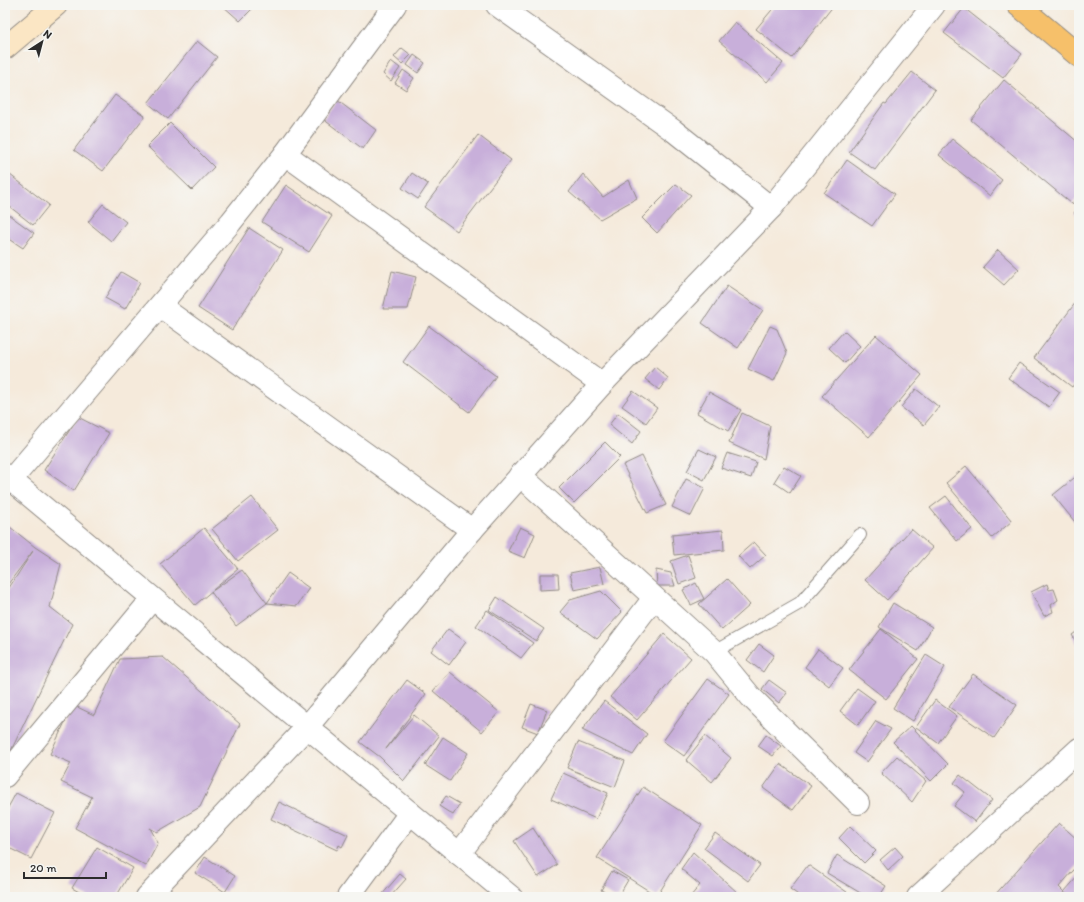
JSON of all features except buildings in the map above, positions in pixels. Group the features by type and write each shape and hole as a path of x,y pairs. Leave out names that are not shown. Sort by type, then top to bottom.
{"main road":[{"path":"1018,5 1079,56"}],"street":[{"path":"5,48 55,5"},
{"path":"395,5 285,154 232,222 8,478 511,897"},
{"path":"497,5 674,131 772,208"},
{"path":"147,897 306,727 472,530 602,384 772,208 934,5"},
{"path":"285,154 602,384"},
{"path":"160,306 472,530"},
{"path":"520,475 714,652 751,697 858,803"},
{"path":"459,854 654,598"},
{"path":"5,776 152,599"},
{"path":"918,897 1079,749"},
{"path":"348,897 410,813"}],"lane":[{"path":"714,652 800,603 860,535"}]}
